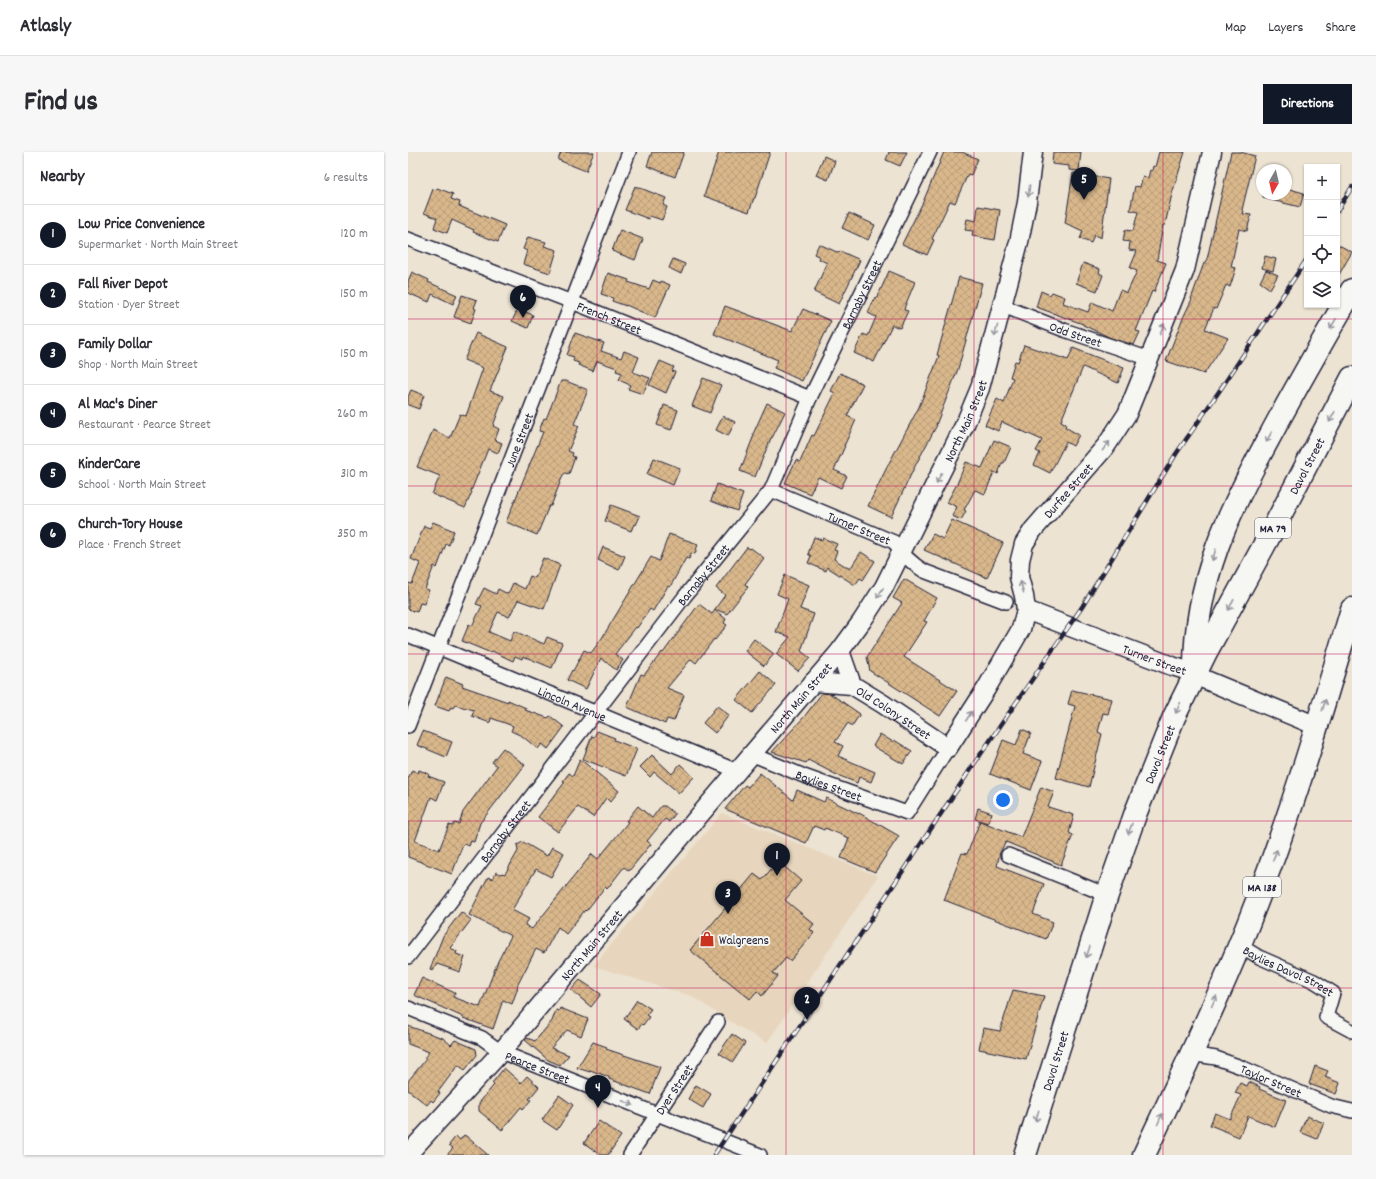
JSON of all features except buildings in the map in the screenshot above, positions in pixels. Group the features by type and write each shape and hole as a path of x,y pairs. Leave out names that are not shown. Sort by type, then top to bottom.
{"highway":[{"path":"1195,673 1196,634 1205,588 1222,534 1249,474 1285,407 1352,290"},
{"name":"Davol Street","path":"1025,1155 1105,901 1144,790 1174,717 1195,673 1352,378"},
{"name":"MA 138","path":"1144,1155 1239,945 1282,834 1318,726 1352,609"}],"main road":[{"name":"Durfee Street","path":"948,748 986,689 1021,629 1026,610 1019,577 1020,560 1024,544 1033,530 1101,452 1127,414 1185,270 1212,152"},
{"name":"North Main Street","path":"408,1154 501,1052 751,754 840,651 884,587 972,410 980,388 1019,242 1027,202 1029,153"},
{"name":"Turner Street","path":"1026,610 1092,634 1172,666 1195,673 1206,680 1318,726"},
{"path":"840,651 852,685"},
{"name":"Old Colony Street","path":"813,682 852,685 948,748"}],"street":[{"name":"June Street","path":"408,726 572,302 628,152"},
{"name":"Barnaby Street","path":"408,957 685,596 771,490 810,398 930,152"},
{"name":"French Street","path":"408,238 810,398"},
{"name":"Odd Street","path":"1002,306 1064,330 1150,359"},
{"name":"Turner Street","path":"771,490 894,542 902,553 915,566 924,571 1006,602"},
{"name":"Lincoln Avenue","path":"408,635 737,771"},
{"name":"Durfee Street","path":"907,814 948,748"},
{"name":"Baylies Street","path":"751,754 907,814"},
{"path":"1008,855 1097,891 1105,901"},
{"name":"Baylies Davol Street","path":"1239,945 1259,956 1314,981 1333,994 1326,1017 1352,1031"},
{"name":"Pearce Street","path":"408,1008 482,1038 501,1052 760,1155"},
{"name":"Dyer Street","path":"630,1155 718,1022"},
{"name":"Taylor Street","path":"1190,1054 1216,1058 1241,1067 1331,1106 1352,1111"}],"shaded area":[{"path":"722,813 878,876 767,1043 691,996 593,966"}],"railway":[{"path":"1340,206 1352,187"},
{"path":"714,1155 976,761 1082,607 1176,454 1304,264"}],"place":[{"name":"KinderCare","path":"1084,200"},
{"name":"Church-Tory House","path":"523,318"},
{"name":"Low Price Convenience","path":"777,876"},
{"name":"Family Dollar","path":"728,914"},
{"name":"Walgreens","path":"707,939"},
{"name":"Fall River Depot","path":"807,1020"},
{"name":"Al Mac's Diner","path":"598,1108"}]}
